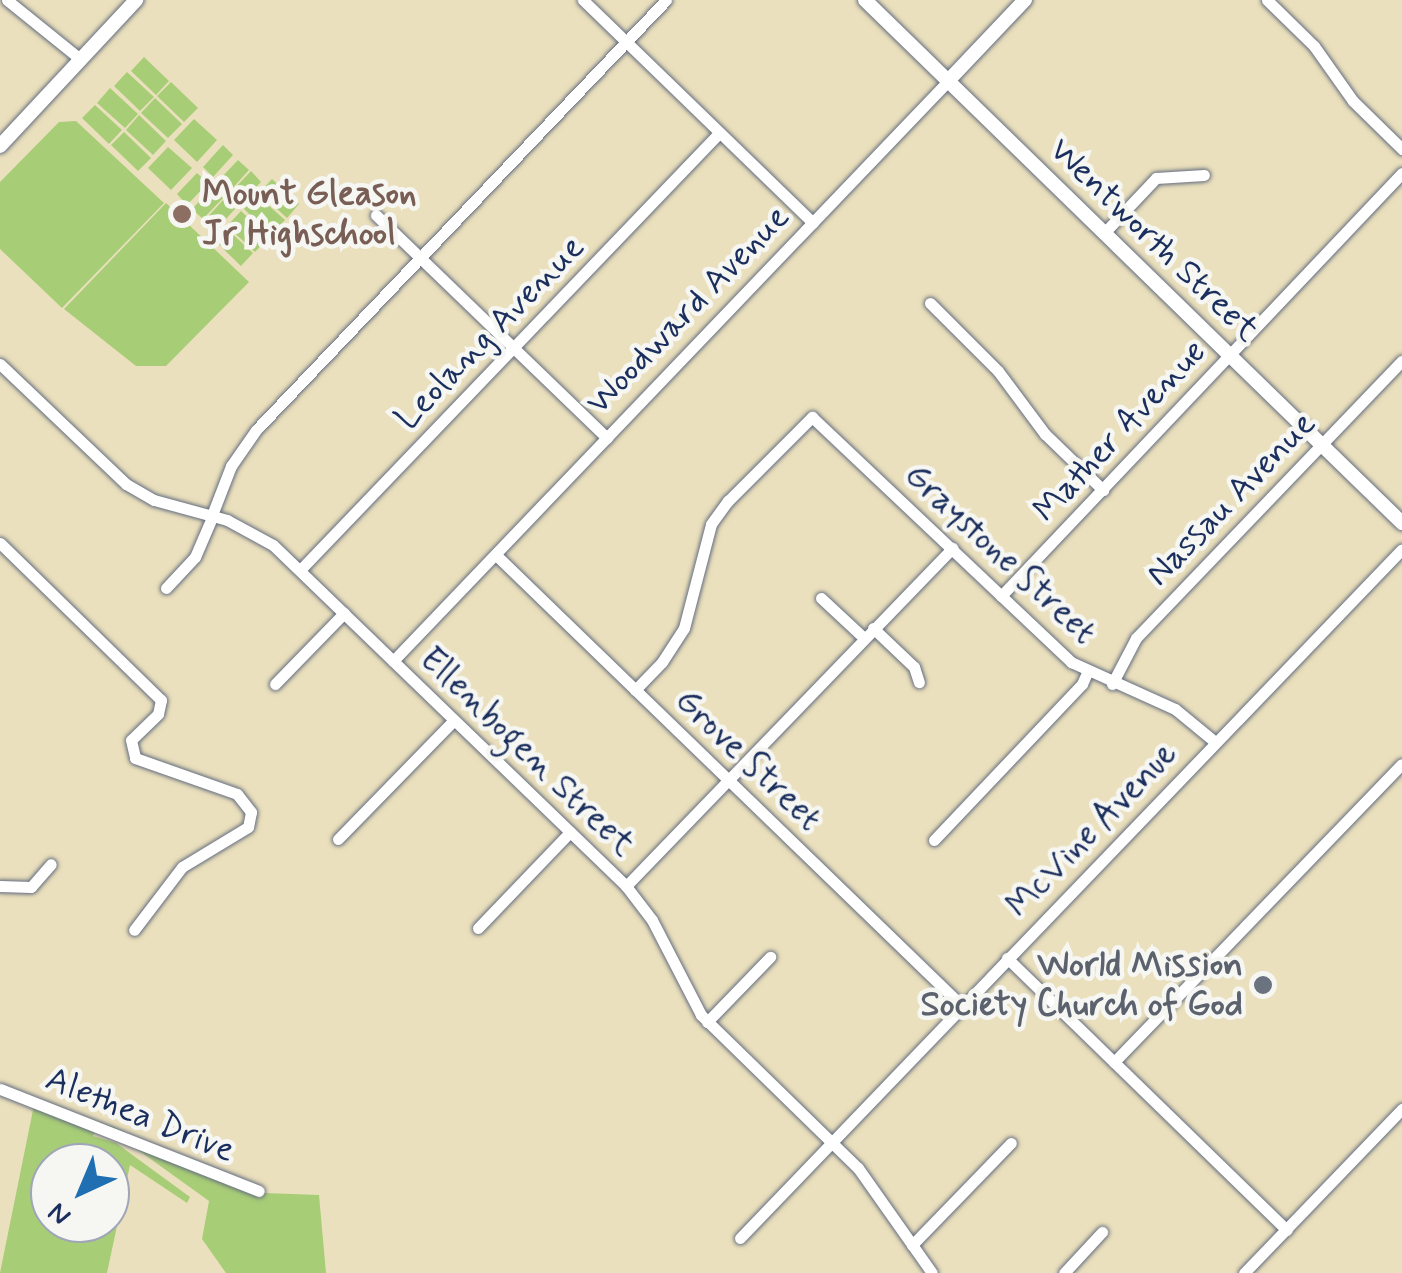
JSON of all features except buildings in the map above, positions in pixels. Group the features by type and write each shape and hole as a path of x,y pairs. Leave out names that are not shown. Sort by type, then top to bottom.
{"street":[{"path":"7,0 80,60"},
{"path":"0,146 136,0"},
{"path":"583,0 812,223"},
{"path":"166,588 194,557 232,466 256,430 666,0"},
{"name":"Wentworth Street","path":"865,0 1402,523"},
{"name":"Woodward Avenue","path":"393,660 1025,0"},
{"path":"1268,0 1314,46 1354,102 1402,149"},
{"name":"Leolang Avenue","path":"300,570 719,133"},
{"name":"Mather Avenue","path":"1001,596 1402,173"},
{"path":"1104,233 1156,178 1204,176"},
{"path":"376,215 608,438"},
{"path":"930,304 998,371 1037,425 1103,490"},
{"name":"Nassau Avenue","path":"1112,684 1136,638 1402,361"},
{"name":"Ellenbogen Street","path":"0,364 126,484 154,500 212,515 260,536 344,612 626,886 649,914 688,995 708,1022 858,1168 932,1273"},
{"name":"Graystone Street","path":"635,690 662,662 684,628 711,524 804,421 812,417 1087,673 1175,709 1214,742"},
{"path":"0,543 161,700 158,714 131,740 135,758 237,794 251,812 248,827 182,867 134,930"},
{"path":"626,886 952,548"},
{"name":"McVine Avenue","path":"740,1238 1402,549"},
{"name":"Grove Street","path":"496,555 961,1005"},
{"path":"821,598 864,638"},
{"path":"274,684 344,612"},
{"path":"874,628 914,667 919,682"},
{"path":"934,840 1082,684 1087,673"},
{"path":"338,839 454,720"},
{"path":"1114,1062 1402,764"},
{"path":"478,928 570,832"},
{"path":"0,886 10,890 31,887 51,864"},
{"path":"708,1022 770,957"},
{"path":"1007,958 1287,1230"},
{"name":"Alethea Drive","path":"0,1089 259,1191"},
{"path":"1244,1273 1402,1110"},
{"path":"912,1245 1010,1143"},
{"path":"1064,1273 1102,1232"}],"green space":[{"path":"144,57 169,81 156,95 131,71"},
{"path":"127,72 154,97 140,111 114,86"},
{"path":"171,82 198,108 184,122 157,96"},
{"path":"110,88 138,114 125,128 97,103"},
{"path":"155,98 182,124 168,138 141,113"},
{"path":"95,105 122,130 109,144 82,118"},
{"path":"139,115 166,141 153,155 126,130"},
{"path":"194,119 217,140 197,162 174,140"},
{"path":"76,121 164,203 62,308 0,249 0,182 59,122"},
{"path":"124,132 151,158 138,171 111,145"},
{"path":"223,145 233,155 213,177 203,167"},
{"path":"168,147 192,168 171,190 148,168"},
{"path":"238,160 249,170 229,192 218,181"},
{"path":"251,171 261,182 241,203 230,193"},
{"path":"197,173 208,183 187,205 177,194"},
{"path":"272,179 299,204 287,218 259,193"},
{"path":"212,188 223,198 203,219 192,209"},
{"path":"257,195 285,220 271,235 244,209"},
{"path":"224,199 235,209 215,231 204,221"},
{"path":"166,203 249,282 166,366 136,366 64,309"},
{"path":"241,211 269,237 255,252 227,226"},
{"path":"226,228 253,253 241,266 214,240"},
{"path":"35,1100 114,1127 191,1166 264,1193 319,1195 326,1273 226,1273 202,1239 209,1201 130,1143 96,1128 93,1136 116,1143 30,1143 30,1243 113,1243 107,1273 0,1273"},
{"path":"130,1153 190,1197 187,1203 130,1165"}],"place":[{"name":"Mount Gleason Jr Highschool","path":"182,214"},
{"name":"World Mission Society Church of God","path":"1263,985"}]}
